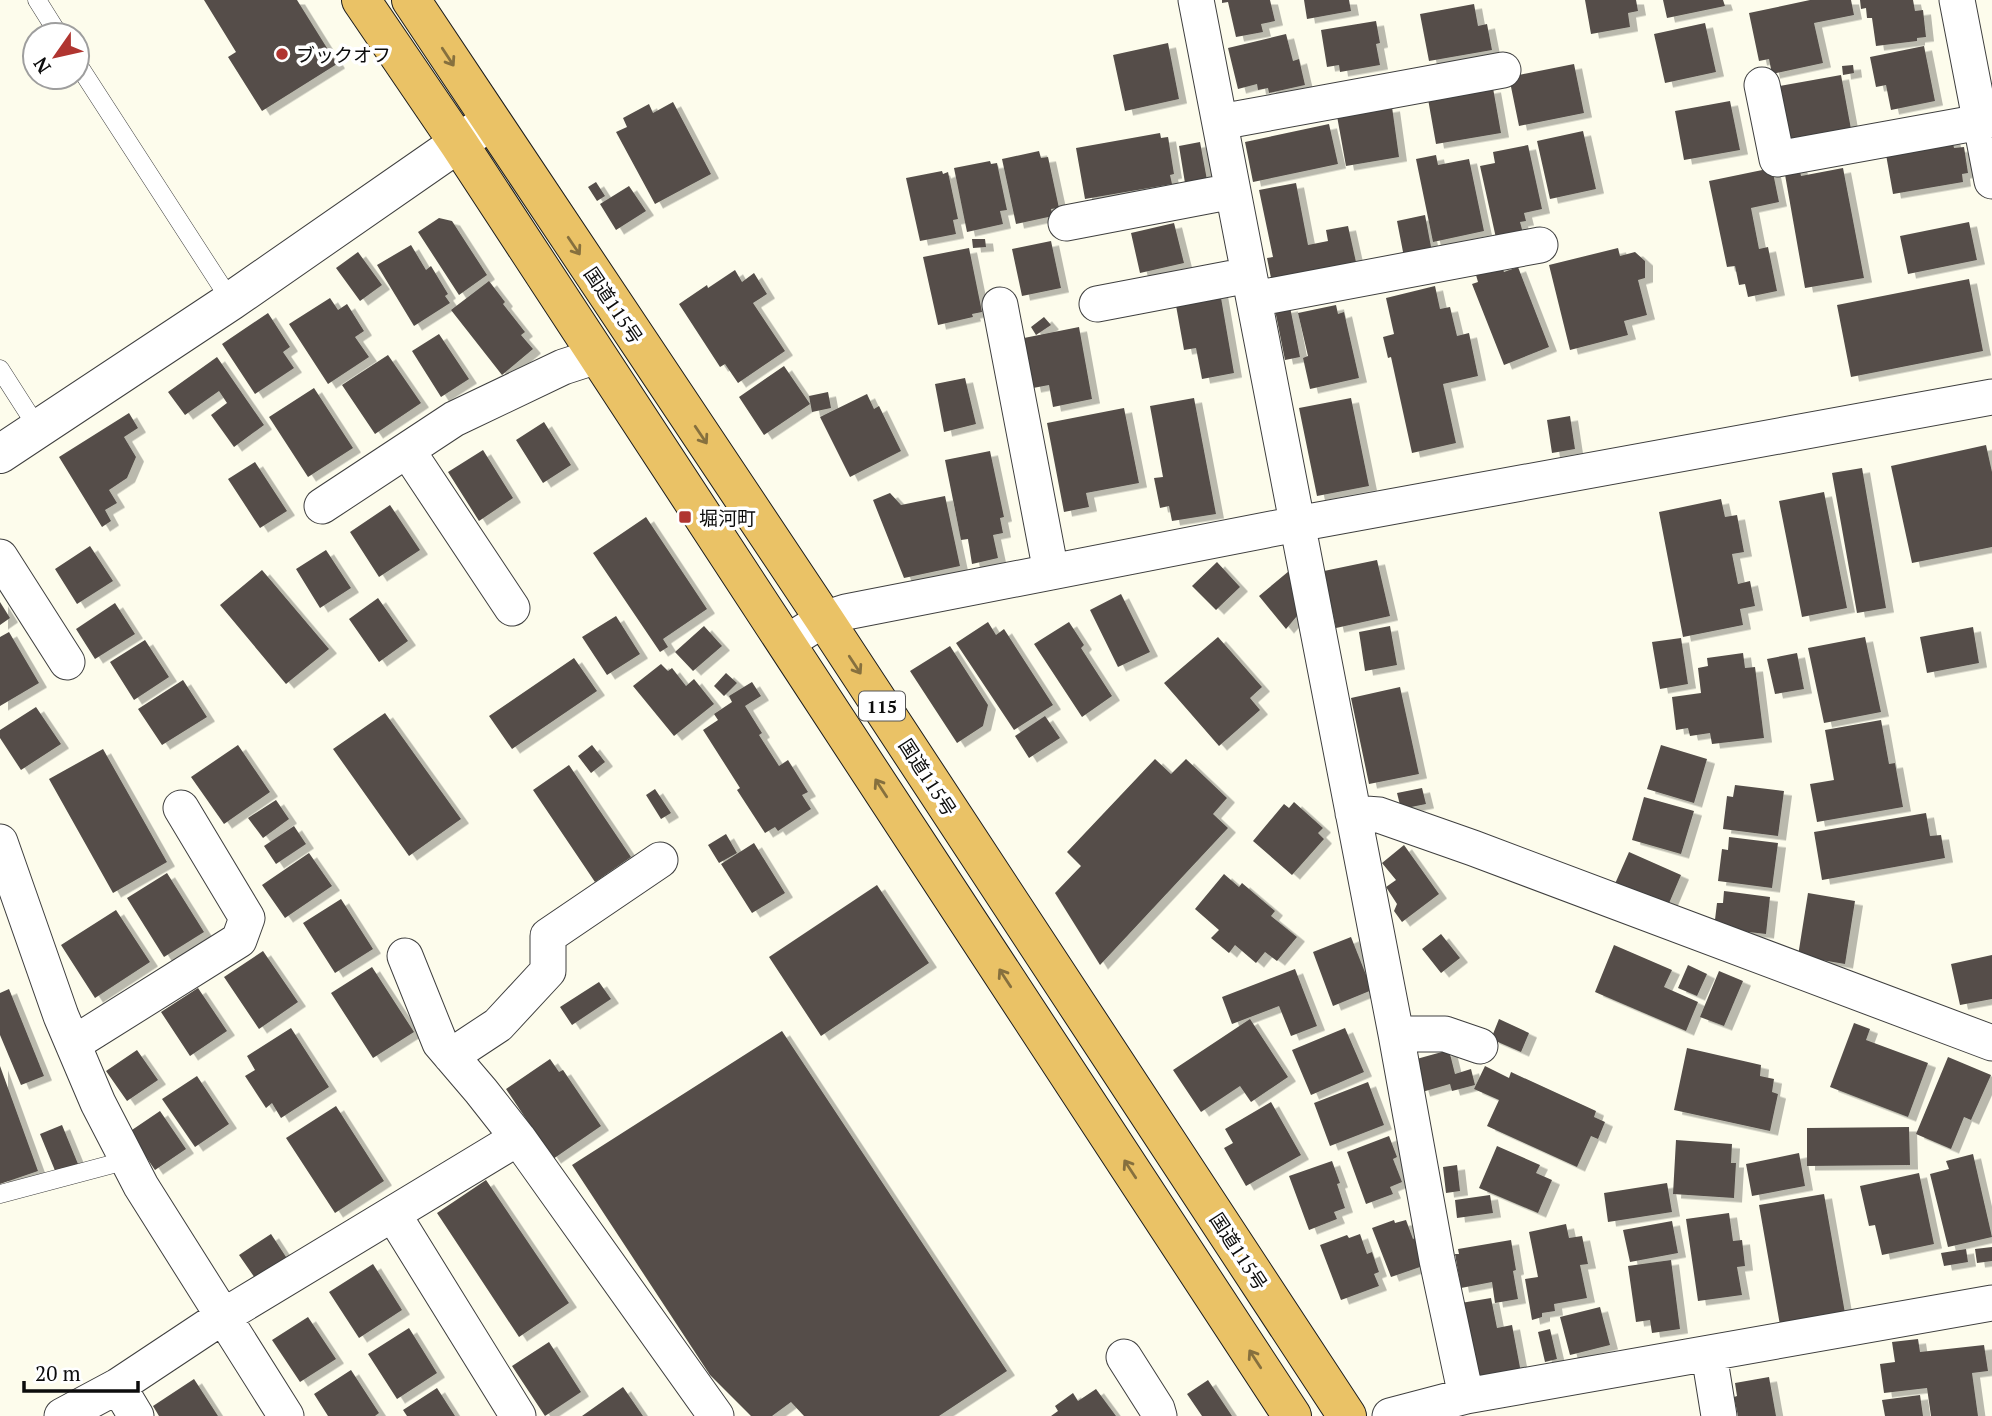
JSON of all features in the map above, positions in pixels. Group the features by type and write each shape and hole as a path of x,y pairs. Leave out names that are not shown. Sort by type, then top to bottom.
{"highway":[{"name":"115","path":"360,0 459,144 1292,1416"},
{"name":"国道115号","path":"411,0 824,619 1348,1416"}],"street":[{"path":"1196,0 1396,1034 1437,1260 1466,1396"},
{"path":"1957,0 1986,121 1992,181"},
{"path":"1220,122 1503,70"},
{"path":"1762,85 1777,159 1986,121"},
{"path":"0,454 231,301 490,121"},
{"path":"1066,223 1233,191"},
{"path":"1097,304 1252,287 1540,245"},
{"path":"1000,305 1051,572"},
{"path":"322,506 454,419 563,368 597,356"},
{"path":"786,643 824,619 846,612 1297,524 1992,397"},
{"path":"407,450 512,608"},
{"path":"0,557 67,662"},
{"path":"73,1044 239,940 247,918 181,808"},
{"path":"1353,813 1379,815 1473,848 1992,1043"},
{"path":"0,842 73,1044 99,1103 141,1186 286,1416"},
{"path":"451,1056 498,1025 548,971 548,936 660,860"},
{"path":"405,956 439,1043 518,1138 716,1416"},
{"path":"1396,1034 1445,1034 1480,1046"},
{"path":"62,1416 118,1386 222,1317 518,1138"},
{"path":"393,1214 518,1416"},
{"path":"1390,1416 1466,1396 1992,1303"},
{"path":"1709,1353 1719,1416"},
{"path":"1124,1357 1159,1416"},
{"path":"118,1386 136,1416"}],"lane":[{"path":"37,0 50,21"},
{"path":"91,85 231,301"},
{"path":"0,369 38,430"},
{"path":"0,1194 128,1160"}],"building":[{"name":"ブックオフ","path":"204,0 297,0 337,64 262,111 228,57 236,52"},
{"path":"1222,0 1270,0 1275,21 1261,24 1263,32 1236,37 1228,2 1222,3"},
{"path":"1304,0 1349,0 1351,11 1307,19"},
{"path":"1585,0 1636,0 1638,11 1628,13 1630,27 1591,34"},
{"path":"1663,0 1723,0 1725,6 1667,18"},
{"path":"1810,0 1851,0 1854,15 1814,23 1823,63 1772,74 1769,59 1759,61 1749,13"},
{"path":"1860,0 1913,0 1915,11 1923,10 1926,37 1917,38 1917,41 1876,46 1872,18 1867,18 1866,8 1861,9"},
{"path":"1474,4 1478,26 1487,24 1492,50 1429,61 1420,14"},
{"path":"1376,21 1380,65 1340,72 1339,65 1327,67 1321,30"},
{"path":"1705,23 1716,72 1665,83 1654,34"},
{"path":"1286,34 1293,61 1299,59 1305,85 1269,93 1268,88 1258,90 1257,84 1238,89 1228,48"},
{"path":"1168,43 1179,99 1125,111 1113,55"},
{"path":"1924,46 1935,101 1891,110 1886,85 1876,87 1870,57"},
{"path":"1574,64 1584,113 1519,126 1509,77"},
{"path":"1853,65 1854,73 1843,75 1842,66"},
{"path":"1841,75 1851,129 1783,141 1774,87"},
{"path":"1493,88 1501,133 1436,144 1428,99"},
{"path":"1730,101 1740,150 1684,160 1675,111"},
{"path":"673,102 711,174 655,204 616,132 627,127 623,118 649,104 653,113"},
{"path":"1392,107 1399,157 1346,166 1337,116"},
{"path":"1329,124 1338,164 1253,182 1245,142"},
{"path":"1583,131 1596,189 1550,199 1537,141"},
{"path":"1160,133 1161,138 1168,137 1174,174 1170,175 1172,184 1085,199 1076,148"},
{"path":"1952,138 1954,148 1964,147 1968,173 1962,174 1963,182 1893,194 1885,149"},
{"path":"1200,142 1207,180 1185,183 1179,146"},
{"path":"1528,145 1542,209 1524,213 1526,221 1520,222 1523,233 1496,238 1480,166 1495,163 1493,152"},
{"path":"1039,151 1041,158 1048,157 1059,208 1051,209 1053,216 1016,224 1002,159"},
{"path":"1436,155 1438,165 1469,159 1484,231 1433,242 1416,159"},
{"path":"990,161 991,164 997,163 1007,210 1000,211 1003,224 967,232 954,168"},
{"path":"1799,166 1801,176 1843,168 1864,278 1805,288 1784,169"},
{"path":"1772,168 1779,202 1751,208 1759,249 1768,247 1777,291 1748,297 1745,284 1739,285 1735,266 1727,267 1709,181"},
{"path":"942,171 943,174 948,172 958,219 953,220 956,234 920,241 906,178"},
{"path":"596,182 605,196 597,201 588,187"},
{"path":"1296,183 1308,245 1328,241 1326,230 1348,226 1356,262 1271,278 1267,258 1273,257 1259,190"},
{"path":"629,186 646,211 616,230 600,204"},
{"path":"1425,215 1432,252 1404,257 1397,221"},
{"path":"439,218 452,221 487,275 459,295 418,232"},
{"path":"1969,222 1977,260 1908,274 1900,236"},
{"path":"1174,223 1184,263 1140,273 1131,233"},
{"path":"972,239 985,239 986,247 973,248"},
{"path":"1051,241 1061,288 1022,296 1012,249"},
{"path":"411,245 426,270 431,266 448,294 445,296 450,303 414,326 377,265"},
{"path":"969,248 982,312 972,314 973,317 938,325 923,257"},
{"path":"1618,248 1620,256 1635,252 1645,261 1645,278 1638,280 1647,315 1624,321 1628,335 1570,350 1549,265"},
{"path":"358,252 382,285 360,301 336,268"},
{"path":"1501,265 1504,272 1518,267 1549,347 1504,365 1472,284 1478,282 1476,275"},
{"path":"735,270 742,282 754,273 767,294 753,303 785,351 738,383 725,364 720,367 679,304"},
{"path":"1969,279 1983,351 1851,377 1837,305"},
{"path":"489,281 525,332 521,335 533,349 502,375 451,310"},
{"path":"1435,286 1440,309 1450,307 1457,336 1469,333 1478,376 1443,384 1456,443 1412,453 1391,357 1388,358 1383,337 1394,334 1386,298"},
{"path":"1220,292 1234,373 1202,379 1196,348 1184,350 1175,300"},
{"path":"330,298 338,310 347,304 364,331 355,337 369,357 328,384 289,324"},
{"path":"1336,305 1338,314 1344,312 1359,378 1310,389 1303,358 1308,356 1298,313"},
{"path":"1290,307 1300,357 1285,360 1275,310"},
{"path":"268,313 290,347 283,352 294,368 255,394 222,344"},
{"path":"1044,317 1051,325 1036,335 1031,327"},
{"path":"1079,327 1092,399 1053,407 1049,385 1033,388 1024,338"},
{"path":"439,334 469,379 441,397 412,351"},
{"path":"388,355 421,403 375,434 342,385"},
{"path":"217,357 264,425 234,447 211,415 227,403 219,391 185,415 168,392"},
{"path":"784,366 810,404 764,435 739,397"},
{"path":"965,378 976,424 944,432 935,384"},
{"path":"314,388 353,448 308,477 269,417"},
{"path":"828,392 831,408 812,412 809,396"},
{"path":"867,394 874,409 879,406 901,451 850,477 820,417"},
{"path":"1194,398 1216,514 1172,521 1169,506 1160,508 1154,478 1163,477 1150,406"},
{"path":"1351,398 1369,486 1317,496 1299,408"},
{"path":"1124,408 1139,483 1086,493 1089,507 1064,512 1047,423"},
{"path":"129,413 138,428 124,437 136,457 127,478 109,490 117,503 105,510 111,521 102,527 59,457"},
{"path":"1570,416 1575,449 1552,453 1547,420"},
{"path":"544,422 571,465 543,483 516,440"},
{"path":"1986,445 1992,472 1992,547 1912,563 1891,466"},
{"path":"483,450 513,498 479,521 448,472"},
{"path":"990,451 1004,517 1000,518 1003,533 993,535 998,558 972,564 968,539 961,540 945,460"},
{"path":"255,462 287,511 260,528 228,479"},
{"path":"1862,468 1886,608 1857,613 1832,473"},
{"path":"1824,492 1847,608 1802,617 1779,501"},
{"path":"890,493 901,505 945,496 960,566 904,578 873,500"},
{"path":"1721,499 1725,517 1737,515 1744,552 1732,554 1738,584 1750,581 1755,606 1740,609 1743,625 1683,637 1659,512"},
{"path":"390,505 420,550 379,577 350,532"},
{"path":"646,517 707,609 663,639 668,647 660,652 593,553"},
{"path":"90,546 113,581 77,604 55,569"},
{"path":"326,550 351,588 320,608 296,569"},
{"path":"1377,560 1390,616 1336,628 1324,571"},
{"path":"1217,562 1240,587 1216,610 1192,586"},
{"path":"262,570 329,649 286,684 220,605"},
{"path":"1289,571 1297,616 1286,629 1259,596"},
{"path":"1121,594 1150,652 1118,667 1090,610"},
{"path":"378,598 408,641 379,662 349,619"},
{"path":"0,602 10,618 0,625"},
{"path":"115,603 135,634 95,659 76,629"},
{"path":"616,616 640,654 607,675 582,637"},
{"path":"988,622 996,635 1004,629 1053,705 1014,730 956,643"},
{"path":"1069,622 1084,645 1081,648 1112,696 1082,717 1034,644"},
{"path":"704,626 722,646 693,671 675,652"},
{"path":"1390,626 1397,665 1365,671 1359,632"},
{"path":"1973,627 1979,663 1927,673 1920,637"},
{"path":"9,632 39,683 0,706 0,637"},
{"path":"1218,637 1262,687 1250,698 1260,710 1219,746 1164,683"},
{"path":"1865,637 1881,712 1824,723 1808,648"},
{"path":"1681,638 1688,684 1660,689 1652,642"},
{"path":"145,640 169,677 134,700 110,662"},
{"path":"950,646 988,705 983,726 957,743 910,671"},
{"path":"1743,653 1745,668 1755,667 1764,738 1712,744 1710,733 1690,736 1688,728 1676,730 1672,697 1701,693 1698,668 1708,666 1707,658"},
{"path":"1797,653 1804,689 1775,694 1767,659"},
{"path":"574,658 597,691 512,749 489,716"},
{"path":"661,664 668,671 672,668 686,686 694,679 714,704 674,736 633,686"},
{"path":"726,673 737,683 724,696 714,686"},
{"path":"183,680 207,717 162,745 138,709"},
{"path":"752,682 761,696 745,706 762,733 759,735 779,766 788,760 808,792 802,795 811,809 778,831 775,827 765,833 703,730 718,720 714,714 732,702 729,696"},
{"path":"1400,687 1419,774 1369,784 1351,698"},
{"path":"36,707 61,744 21,770 0,738 0,730"},
{"path":"385,713 461,819 409,856 333,749"},
{"path":"1045,716 1060,738 1029,758 1015,736"},
{"path":"1881,720 1889,764 1895,763 1903,807 1817,822 1810,784 1834,780 1825,730"},
{"path":"238,745 270,792 224,824 191,777"},
{"path":"592,745 605,762 591,773 578,756"},
{"path":"1661,745 1707,759 1694,803 1647,789"},
{"path":"103,749 167,862 113,893 49,779"},
{"path":"1155,759 1171,774 1186,759 1227,798 1213,814 1228,828 1100,965 1055,893 1081,866 1067,852"},
{"path":"569,765 631,857 595,882 533,790"},
{"path":"1735,785 1784,791 1778,836 1723,829 1727,796 1733,797"},
{"path":"1422,788 1426,804 1401,809 1397,793"},
{"path":"655,789 671,813 661,819 646,795"},
{"path":"1644,797 1694,811 1681,854 1632,840"},
{"path":"276,800 289,819 263,838 248,818"},
{"path":"1294,802 1323,828 1318,833 1324,839 1292,875 1253,841 1284,804 1289,808"},
{"path":"1926,813 1930,836 1941,835 1945,858 1822,880 1814,832"},
{"path":"294,826 306,844 276,864 264,846"},
{"path":"726,834 737,853 719,863 708,845"},
{"path":"1729,837 1778,843 1772,888 1718,881 1722,849 1728,850"},
{"path":"754,843 785,893 752,913 721,864"},
{"path":"1404,845 1439,894 1402,922 1394,911 1397,904 1386,887 1396,880 1382,863"},
{"path":"1629,852 1681,875 1667,908 1614,886"},
{"path":"309,853 332,886 285,918 262,885"},
{"path":"167,873 204,932 164,957 127,898"},
{"path":"1224,874 1239,887 1242,883 1275,911 1271,916 1297,937 1277,961 1265,952 1256,963 1235,945 1229,953 1211,938 1219,930 1195,909"},
{"path":"877,885 929,963 821,1036 769,957"},
{"path":"1724,891 1770,897 1766,934 1714,928 1717,903 1723,903"},
{"path":"1808,893 1855,901 1845,964 1798,956"},
{"path":"341,899 373,949 335,973 303,923"},
{"path":"116,910 150,962 95,998 61,945"},
{"path":"1441,934 1460,958 1441,973 1422,949"},
{"path":"1351,937 1372,990 1333,1006 1313,952"},
{"path":"1614,945 1672,970 1664,987 1698,1002 1686,1031 1595,992"},
{"path":"263,951 298,1002 259,1029 224,977"},
{"path":"1992,955 1992,999 1960,1005 1951,964"},
{"path":"1688,965 1707,974 1697,996 1678,988"},
{"path":"372,967 414,1032 373,1058 331,993"},
{"path":"1295,969 1317,1026 1291,1036 1279,1006 1232,1024 1222,997"},
{"path":"1719,971 1743,981 1724,1026 1700,1017"},
{"path":"599,982 611,999 572,1025 560,1007"},
{"path":"198,988 227,1031 190,1056 161,1012"},
{"path":"9,989 44,1076 21,1085 0,1035 0,993"},
{"path":"1250,1019 1288,1077 1251,1102 1240,1086 1201,1112 1173,1070"},
{"path":"1499,1019 1529,1033 1521,1052 1491,1039"},
{"path":"1854,1023 1870,1029 1866,1040 1928,1063 1908,1117 1830,1087"},
{"path":"291,1028 329,1087 281,1118 272,1103 266,1108 245,1076 255,1070 247,1056"},
{"path":"1345,1028 1364,1072 1311,1095 1292,1050"},
{"path":"782,1031 1007,1371 939,1416 804,1416 791,1402 772,1416 751,1416 710,1375 572,1165"},
{"path":"1687,1048 1761,1065 1760,1076 1774,1079 1772,1092 1778,1094 1770,1131 1674,1110"},
{"path":"137,1050 158,1080 127,1101 106,1071"},
{"path":"1449,1050 1455,1074 1471,1069 1475,1085 1452,1091 1450,1084 1422,1092 1413,1060"},
{"path":"1948,1057 1991,1075 1971,1120 1964,1117 1951,1149 1916,1134"},
{"path":"550,1059 559,1072 563,1070 601,1126 553,1159 506,1089"},
{"path":"0,1066 38,1171 0,1184"},
{"path":"1485,1066 1509,1078 1511,1072 1596,1111 1594,1117 1605,1122 1598,1139 1591,1136 1577,1167 1487,1126 1499,1100 1474,1089"},
{"path":"197,1076 229,1124 195,1147 162,1099"},
{"path":"1368,1082 1384,1125 1330,1146 1314,1103"},
{"path":"1271,1102 1301,1155 1246,1186 1224,1148 1233,1143 1225,1129"},
{"path":"336,1106 384,1181 335,1213 286,1138"},
{"path":"160,1111 186,1149 155,1170 129,1132"},
{"path":"62,1125 78,1164 56,1173 40,1134"},
{"path":"1909,1127 1910,1165 1807,1166 1807,1128"},
{"path":"1389,1136 1397,1157 1393,1159 1402,1182 1390,1187 1393,1194 1366,1204 1347,1152"},
{"path":"1676,1140 1732,1144 1731,1163 1736,1163 1734,1198 1673,1194"},
{"path":"1497,1146 1540,1165 1536,1173 1552,1180 1538,1213 1479,1188"},
{"path":"1799,1153 1805,1186 1752,1196 1746,1164"},
{"path":"1973,1154 1992,1237 1948,1247 1930,1174 1949,1169 1946,1161"},
{"path":"1332,1161 1345,1208 1334,1212 1337,1219 1309,1230 1289,1176"},
{"path":"1457,1165 1460,1191 1446,1193 1443,1167"},
{"path":"1919,1173 1934,1244 1882,1255 1875,1225 1869,1226 1860,1186"},
{"path":"486,1180 569,1303 519,1337 437,1213"},
{"path":"1667,1183 1672,1212 1608,1222 1604,1193"},
{"path":"1824,1194 1845,1313 1780,1325 1759,1205"},
{"path":"1490,1195 1493,1213 1457,1218 1455,1200"},
{"path":"1729,1213 1733,1241 1742,1240 1745,1266 1737,1267 1742,1295 1698,1301 1686,1219"},
{"path":"1394,1220 1395,1223 1406,1220 1413,1239 1417,1237 1423,1266 1391,1277 1372,1228"},
{"path":"1672,1221 1678,1253 1630,1262 1623,1230"},
{"path":"1566,1224 1569,1238 1582,1236 1588,1264 1580,1265 1587,1298 1554,1304 1555,1311 1542,1313 1542,1317 1532,1320 1525,1279 1538,1277 1529,1232"},
{"path":"271,1234 288,1260 257,1281 239,1255"},
{"path":"1360,1234 1367,1254 1372,1252 1379,1272 1374,1274 1379,1286 1341,1300 1320,1245 1347,1235 1349,1238"},
{"path":"1511,1240 1518,1299 1495,1303 1492,1282 1461,1288 1455,1254 1459,1254 1458,1249"},
{"path":"1992,1247 1992,1261 1977,1263 1975,1249"},
{"path":"1966,1249 1968,1262 1944,1266 1941,1253"},
{"path":"1671,1260 1680,1329 1652,1333 1650,1320 1636,1322 1628,1266"},
{"path":"373,1264 402,1310 359,1338 329,1292"},
{"path":"1491,1298 1497,1328 1512,1325 1522,1378 1490,1384 1476,1375 1461,1303"},
{"path":"1600,1307 1610,1345 1570,1355 1560,1317"},
{"path":"308,1317 336,1359 300,1382 272,1340"},
{"path":"409,1328 437,1373 397,1399 368,1354"},
{"path":"1550,1329 1557,1359 1545,1362 1538,1332"},
{"path":"1918,1339 1920,1352 1984,1345 1988,1371 1972,1373 1978,1416 1931,1416 1927,1388 1884,1393 1880,1364 1895,1362 1892,1342"},
{"path":"549,1342 581,1392 545,1416 512,1366"},
{"path":"351,1370 379,1413 375,1416 328,1416 314,1394"},
{"path":"1769,1377 1776,1416 1738,1416 1734,1397 1737,1396 1735,1383"},
{"path":"194,1379 218,1416 159,1416 153,1406"},
{"path":"1208,1380 1232,1416 1202,1416 1187,1394"},
{"path":"623,1387 643,1416 582,1416"},
{"path":"437,1388 455,1416 407,1416 403,1410"},
{"path":"1096,1389 1116,1416 1051,1416 1058,1411 1055,1406 1073,1393 1078,1401"},
{"path":"1920,1395 1923,1416 1885,1416 1882,1400"}],"place":[{"name":"ブックオフ","path":"282,54"},
{"name":"堀河町","path":"685,517"}]}
